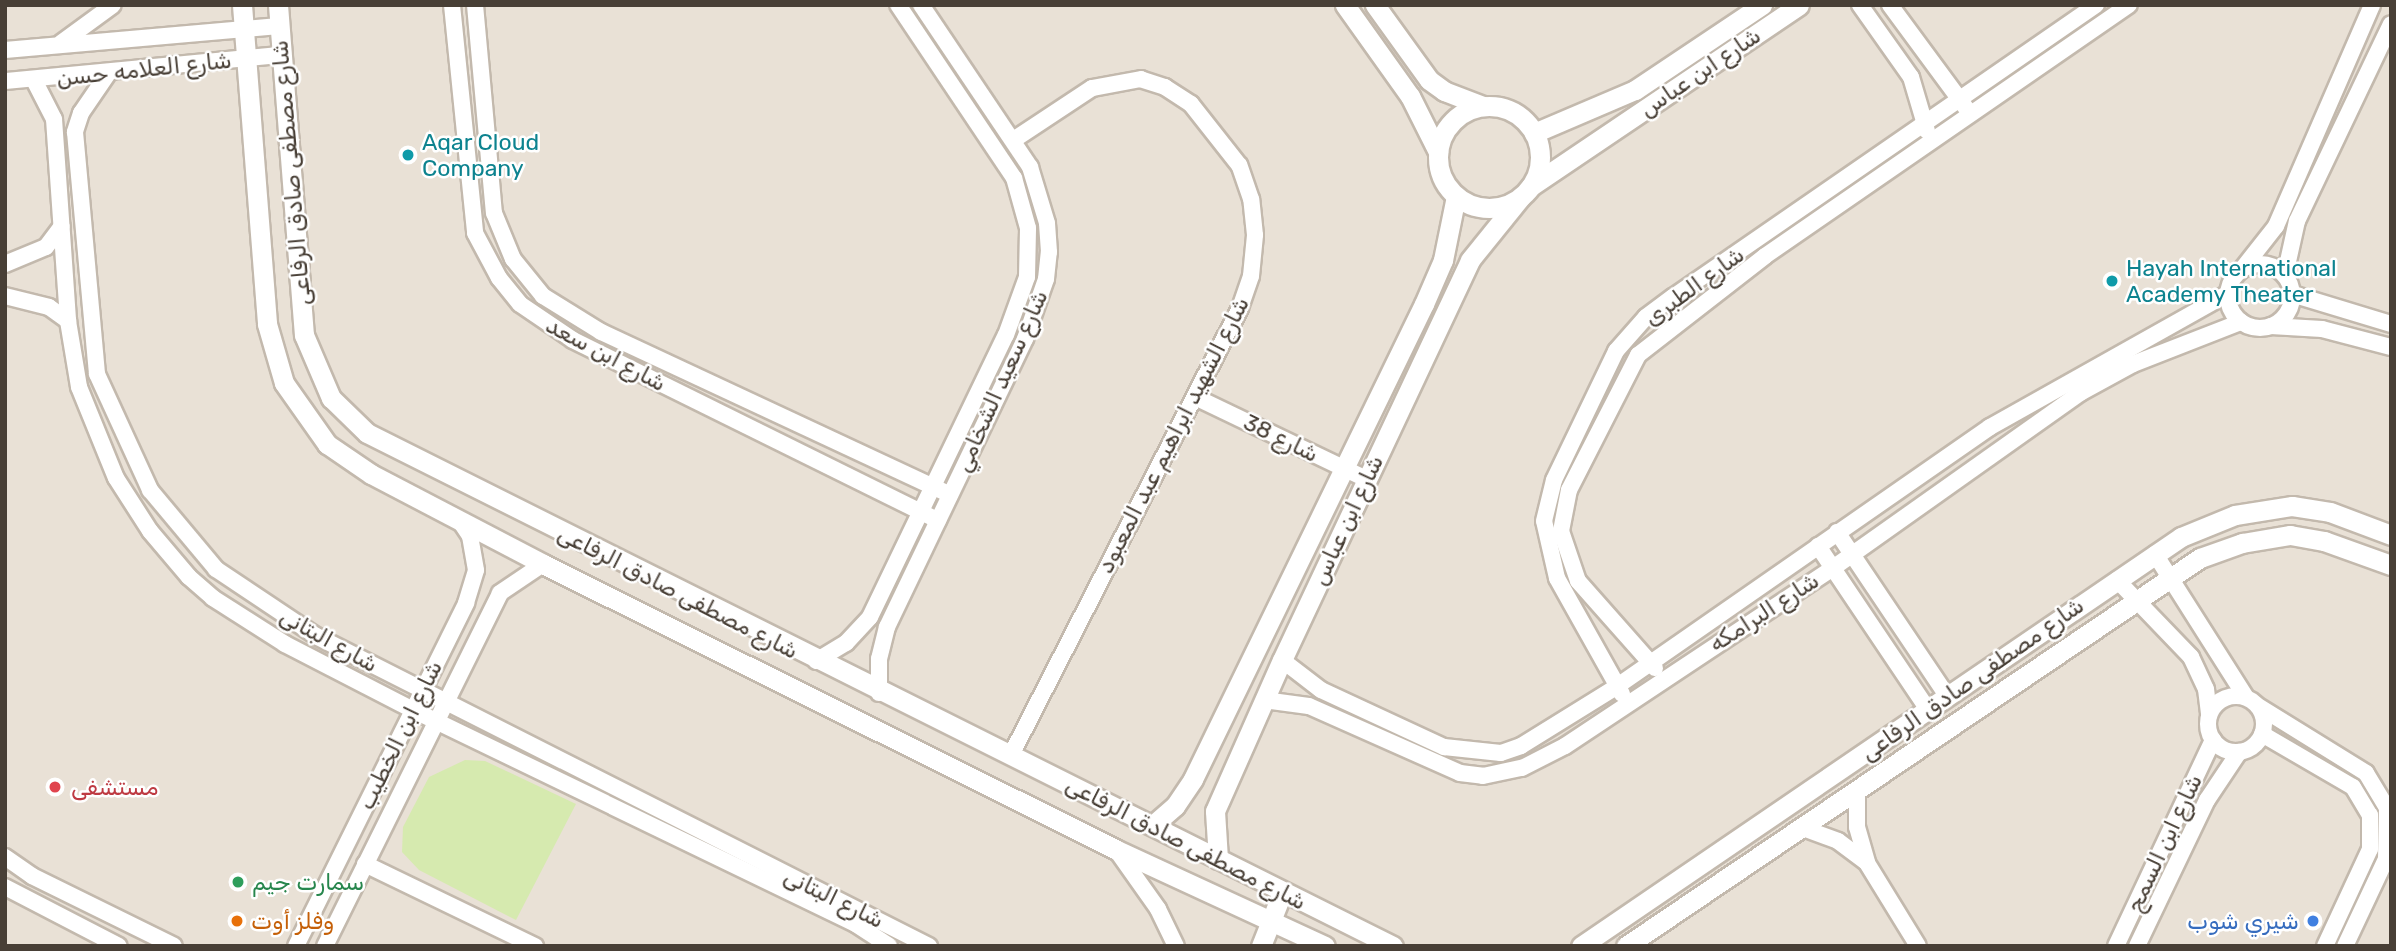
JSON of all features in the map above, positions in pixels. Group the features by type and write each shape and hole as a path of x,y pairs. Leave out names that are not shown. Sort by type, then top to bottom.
{"street":[{"path":"60,44 113,5"},
{"name":"شارع مصطفى صادق الرفاعى","path":"242,5 267,324 284,383 310,424 348,461 543,564 1115,849 1271,922 1296,940 1325,946"},
{"name":"شارع مصطفى صادق الرفاعى","path":"278,5 304,335 331,398 367,433 879,693 1011,755 1282,893 1393,946"},
{"name":"شارع ابن سعد","path":"452,5 475,233 499,278 531,314 573,340 938,520"},
{"name":"شارع ابن سعد","path":"475,5 481,99 494,213 513,259 543,296 601,331 950,495"},
{"name":"شارع سعيد الشخامي","path":"879,693 879,659 887,627 1025,339 1046,279 1047,223 1041,195 1015,139 921,5"},
{"path":"1345,5 1410,96 1438,152 1439,169 1456,196 1488,208 1526,192 1540,159 1534,132 1513,111 1483,106 1444,91 1430,80 1375,5"},
{"name":"شارع ابن عباس","path":"1534,132 1635,90 1762,5"},
{"name":"شارع ابن عباس","path":"1218,859 1215,811 1282,660 1470,260 1526,192 1799,5"},
{"path":"1860,5 1911,77 1929,142"},
{"path":"1890,5 1965,106"},
{"name":"شارع الطبرى","path":"1664,677 1578,581 1564,550 1562,513 1569,490 1638,355 1696,307 1929,142 1965,106 2096,5"},
{"name":"شارع الطبرى","path":"1627,703 1557,578 1546,541 1546,502 1616,351 1646,317 1926,124 1965,106 2129,5"},
{"path":"2372,5 2276,226 2243,268 2227,294 2228,304 2241,322 2322,329 2391,347"},
{"name":"شارع سعيد الشخامي","path":"816,661 846,643 870,617 1021,297 1029,254 1023,201 1005,163 900,6"},
{"path":"2271,326 2289,310 2292,294 2285,275 2297,221 2391,24"},
{"name":"شارع العلامه حسن","path":"5,50 279,26"},
{"name":"شارع العلامه حسن","path":"5,82 107,75 282,55"},
{"name":"شارع البتانى","path":"107,75 81,113 75,152 97,374 131,457 150,490 216,569 316,636 862,918 889,946"},
{"name":"شارع الشهيد ابراهيم عبد المعبود","path":"1011,755 1195,397 1251,276 1255,235 1251,199 1239,165 1191,104 1166,87 1141,79 1092,88 1015,139"},
{"name":"شارع البتانى","path":"34,80 54,119 68,321 79,387 103,453 131,504 168,555 213,598 258,628 413,710 862,918 929,946"},
{"path":"460,100 481,99"},
{"path":"1438,152 1448,126 1469,109 1483,106"},
{"name":"شارع ابن عباس","path":"1153,825 1175,806 1193,779 1345,468 1443,260 1456,196"},
{"path":"5,264 46,247 62,226"},
{"path":"2243,268 2265,264 2285,275"},
{"path":"1686,288 1696,307"},
{"name":"شارع البرامكه","path":"1282,660 1309,683 1411,733 1451,749 1501,753 1530,742 1616,687 1990,427 2227,294"},
{"path":"2292,294 2391,324"},
{"path":"5,296 50,307 68,321"},
{"name":"شارع البرامكه","path":"1264,700 1309,706 1439,766 1483,776 1503,774 1542,758 1833,568 2001,446 2112,374 2241,322"},
{"name":"شارع 38","path":"1195,397 1366,479"},
{"path":"1990,427 2001,446"},
{"name":"شارع مصطفى صادق الرفاعى","path":"1581,946 2155,554 2208,524 2269,508 2306,506 2391,536"},
{"name":"شارع ابن الخطيب","path":"296,946 473,586 476,570 470,536 460,521"},
{"path":"1837,532 1947,695"},
{"name":"شارع مصطفى صادق الرفاعى","path":"1626,946 1857,793 2171,578 2220,549 2290,535 2325,541 2391,565"},
{"path":"1818,546 1928,710"},
{"path":"2118,580 2136,602 2178,639 2191,657 2206,689 2213,740 2224,750 2239,752 2253,746 2262,734 2264,720 2155,554"},
{"name":"شارع ابن الخطيب","path":"325,946 500,593 543,564"},
{"path":"2209,715 2223,698 2251,701 2366,773 2387,808 2386,859 2345,946"},
{"path":"2262,734 2353,787 2370,815 2370,849 2325,946"},
{"name":"شارع ابن السمح","path":"2116,946 2213,740"},
{"name":"شارع ابن السمح","path":"2137,946 2207,800 2239,752"},
{"path":"1857,793 1857,827 1867,863 1918,946"},
{"path":"1803,828 1838,841 1867,863"},
{"path":"1115,849 1158,909 1176,946"},
{"path":"5,857 32,876 174,946"},
{"path":"365,864 535,946"},
{"path":"5,887 119,946"},
{"path":"1261,946 1282,893"},
{"path":"1296,940 1311,907"}],"shaded area":[{"path":"5,5 2391,5 2391,946 5,946"}],"green space":[{"path":"465,760 485,761 576,804 516,920 419,870 402,852 403,827 429,777"}],"place":[{"name":"Aqar Cloud Company","path":"408,155"},
{"name":"Hayah International Academy Theater","path":"2112,281"},
{"name":"مستشفى","path":"55,787"},
{"name":"سمارت جيم","path":"238,882"},
{"name":"وفلز أوت","path":"237,921"},
{"name":"شيري شوب","path":"2313,921"}]}
